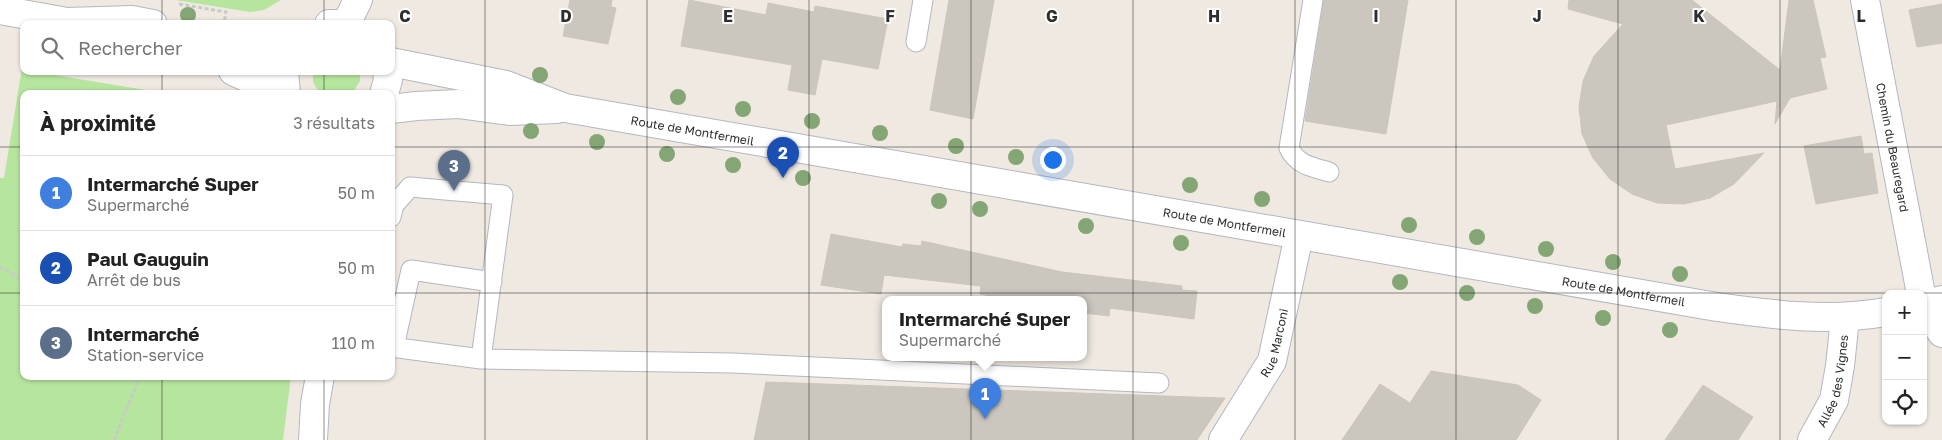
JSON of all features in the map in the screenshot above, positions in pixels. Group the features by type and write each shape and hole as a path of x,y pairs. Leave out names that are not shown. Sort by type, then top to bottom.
{"main road":[{"path":"348,20 358,0"},
{"name":"Chemin du Beauregard","path":"1865,0 1919,290"},
{"path":"0,10 54,20"},
{"name":"Route de Montfermeil","path":"395,63 506,85 565,108 1717,307 1794,318 1845,318 1882,313"},
{"path":"242,75 268,90"},
{"path":"284,75 286,90"},
{"path":"385,90 387,75"},
{"name":"Route de Montfermeil","path":"395,109 416,106 458,104 509,111 565,108"},
{"name":"Rue Marconi","path":"1223,440 1272,362 1299,235"},
{"path":"1927,305 1942,300"},
{"path":"1927,312 1942,333"},
{"name":"Allée des Vignes","path":"1812,440 1834,400 1845,318"},
{"path":"313,440 315,404 319,380"}],"lane":[{"path":"916,42 923,0"},
{"path":"1313,0 1289,148 1293,157 1302,164 1329,172"},
{"path":"395,204 410,187 503,196 481,358"},
{"path":"395,338 411,270 492,282"},
{"path":"395,347 481,358 732,363 1159,383"}],"path":[{"path":"171,3 226,12 225,20"},
{"path":"0,268 20,278"},
{"path":"114,440 138,380"}],"green space":[{"path":"176,0 281,0 264,10 250,12"},
{"path":"21,75 54,75 146,90 20,90 20,380 290,380 283,440 0,440 0,178 4,178"},
{"path":"313,75 360,75 360,81 354,90 318,90 313,82"}],"building":[{"path":"570,0 612,0 611,7 616,8 608,44 563,36"},
{"path":"689,0 766,15 768,3 814,12 815,6 888,19 878,69 822,59 815,95 788,90 792,65 681,46"},
{"path":"949,0 994,0 973,119 930,110"},
{"path":"1324,0 1408,0 1386,134 1305,121"},
{"path":"1569,0 1692,0 1780,70 1789,0 1813,0 1826,57 1820,58 1827,89 1790,98 1775,124 1777,101 1666,125 1675,169 1764,153 1734,184 1710,198 1684,204 1657,203 1632,194 1610,179 1593,158 1582,134 1579,107 1583,81 1594,56 1623,24 1568,9"},
{"path":"1942,4 1942,43 1917,47 1909,10"},
{"path":"1861,136 1864,154 1872,153 1878,193 1816,204 1804,146"},
{"path":"831,234 902,247 903,244 921,246 922,241 1062,272 1182,286 1182,290 1197,291 1194,319 1110,308 1109,316 1087,313 1087,296 990,296 980,294 981,286 884,275 881,294 821,285"},
{"path":"1431,371 1518,385 1541,400 1516,440 1342,440 1380,384 1410,403"},
{"path":"766,382 1225,398 1197,440 754,440"},
{"path":"1703,385 1753,417 1738,440 1665,440"}],"place":[{"name":"Paul Gauguin","path":"783,178"},
{"name":"Intermarché","path":"454,191"},
{"name":"Intermarché Super","path":"985,419"}]}
